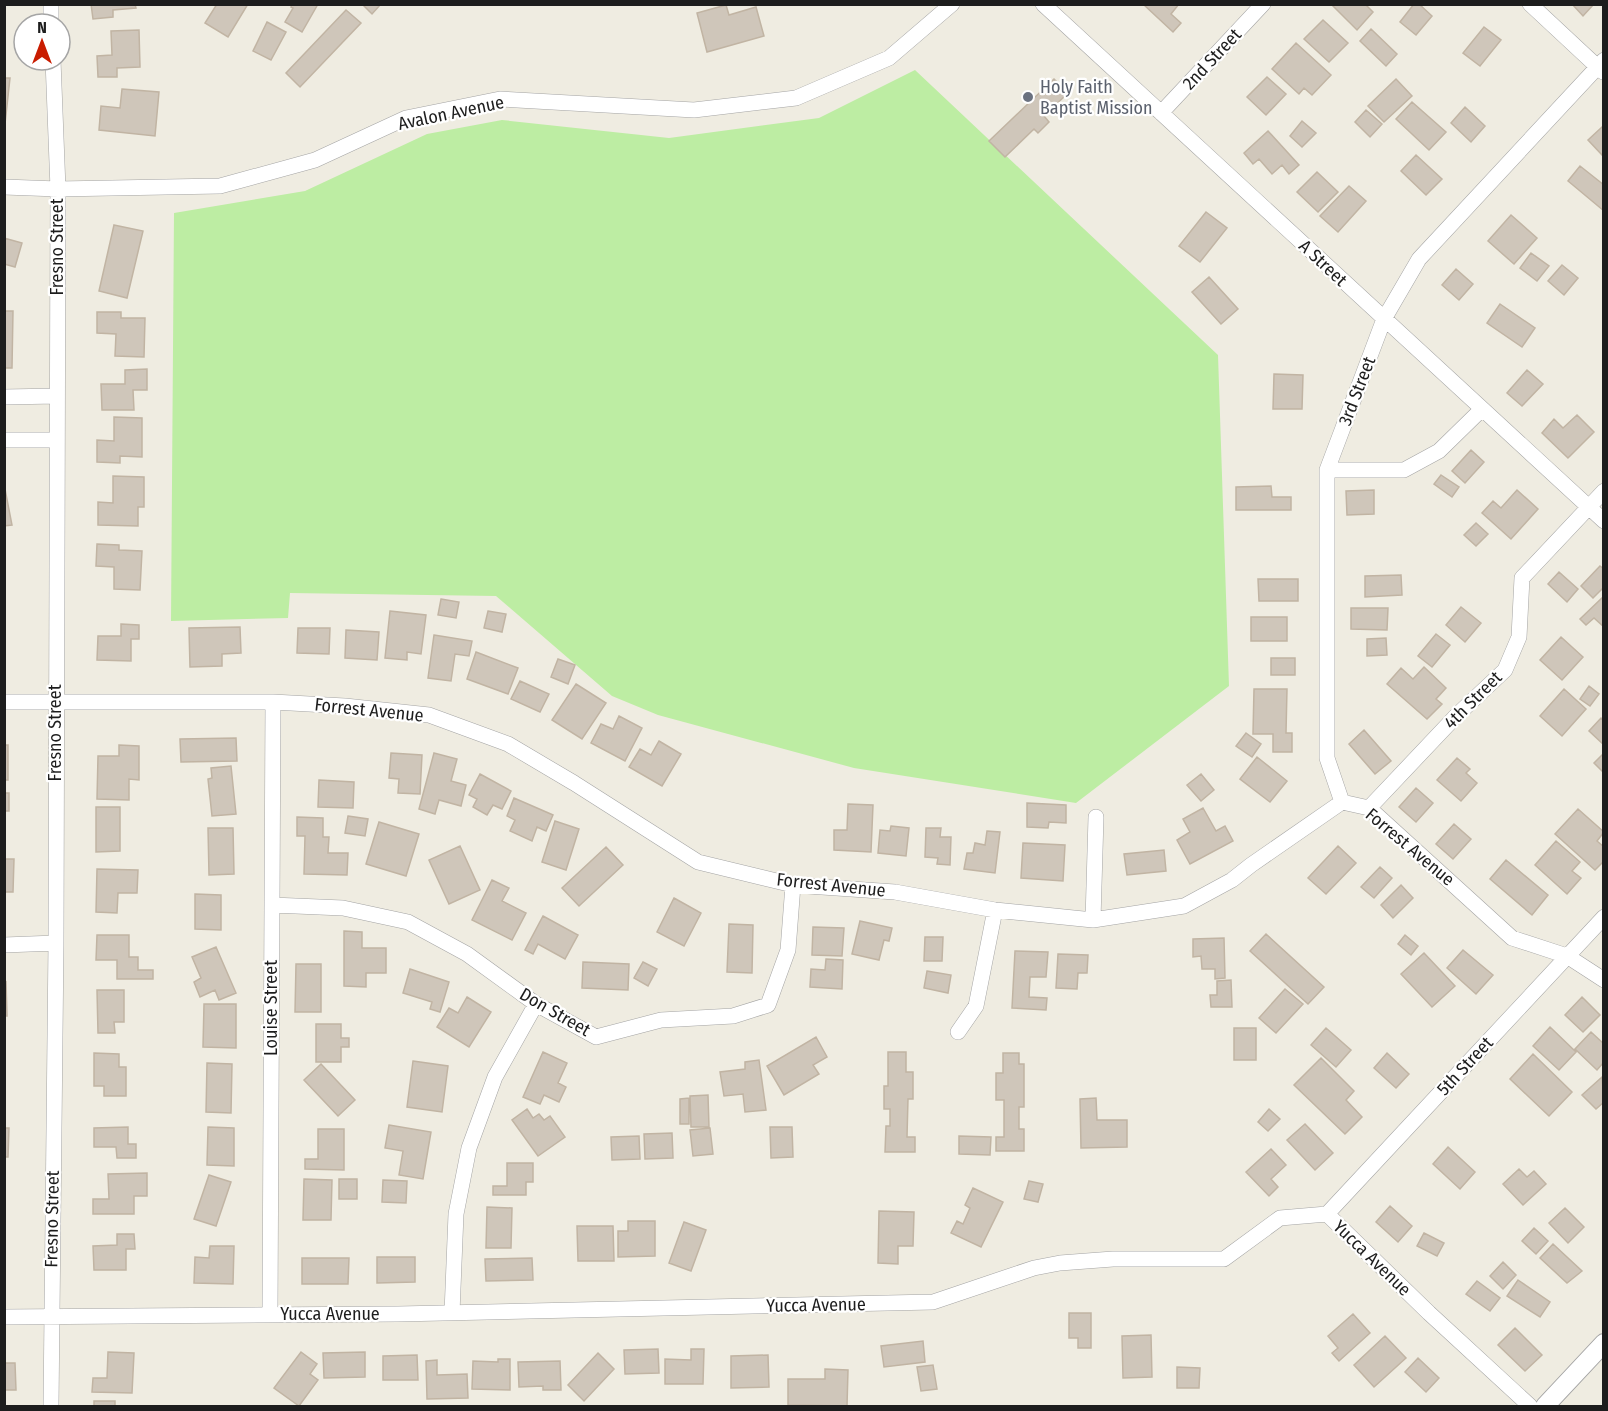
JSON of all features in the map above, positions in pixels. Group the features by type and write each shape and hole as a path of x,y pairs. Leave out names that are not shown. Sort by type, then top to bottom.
{"street":[{"name":"Avalon Avenue","path":"4,187 58,189 220,186 315,160 406,118 500,99 694,110 796,98 889,58 952,4"},
{"name":"A Street","path":"1043,4 1604,520"},
{"name":"2nd Street","path":"1161,113 1263,4"},
{"path":"1530,4 1602,66"},
{"name":"3rd Street","path":"1342,802 1327,758 1327,470 1384,319 1419,259 1602,66"},
{"name":"Fresno Street","path":"51,1407 56,943 58,189 53,72"},
{"path":"4,397 57,396"},
{"path":"1327,470 1404,470 1439,451 1482,409"},
{"path":"4,440 57,440"},
{"name":"4th Street","path":"1369,808 1457,715 1505,670 1519,636 1522,578 1604,491"},
{"name":"Forrest Avenue","path":"4,702 273,702 345,706 429,715 508,744 698,862 793,885 895,892 995,910 1093,920 1184,906 1232,880 1342,802 1369,808 1512,938 1567,956 1604,980"},
{"name":"Louise Street","path":"270,1314 273,702"},
{"path":"1093,920 1096,817"},
{"name":"Don Street","path":"272,905 343,908 408,922 467,954 536,1004 596,1036 661,1020 733,1016 768,1005 789,950 793,885"},
{"path":"958,1032 976,1006 995,910"},
{"name":"5th Street","path":"1327,1214 1604,917"},
{"path":"4,945 56,943"},
{"path":"452,1313 456,1214 469,1148 495,1077 536,1004"},
{"name":"Yucca Avenue","path":"4,1317 452,1313 933,1302 1034,1268 1060,1263 1113,1259 1224,1259 1280,1218 1327,1214 1530,1407"},
{"path":"1545,1407 1604,1343"}],"green space":[{"path":"915,70 1218,355 1229,686 1076,803 854,768 658,715 612,696 496,596 290,593 288,618 171,621 174,213 305,191 427,134 502,120 669,138 819,118"}],"building":[{"path":"91,4 135,4 136,8 113,10 113,17 93,19"},
{"path":"217,4 248,4 228,37 205,23"},
{"path":"292,4 318,4 302,32 285,22 293,8"},
{"path":"362,4 381,4 372,14"},
{"path":"1143,4 1179,4 1171,14 1181,23 1173,32"},
{"path":"1331,4 1365,4 1373,12 1357,30"},
{"path":"1414,4 1419,4 1432,16 1416,35 1400,22"},
{"path":"1572,4 1594,4 1583,16"},
{"path":"726,5 729,15 756,7 764,36 707,52 697,13"},
{"path":"346,10 361,23 300,87 286,73"},
{"path":"1323,20 1348,43 1329,62 1304,39"},
{"path":"267,22 286,32 271,60 253,51"},
{"path":"1484,27 1501,40 1480,66 1463,53"},
{"path":"1371,29 1397,54 1386,66 1360,41"},
{"path":"139,30 140,67 117,68 117,77 98,77 97,56 112,55 111,31"},
{"path":"1296,43 1331,75 1312,95 1304,88 1299,94 1272,69"},
{"path":"1267,77 1286,94 1266,115 1247,97"},
{"path":"4,78 10,78 4,133"},
{"path":"1054,79 1068,93 1044,116 1049,122 1038,133 1034,129 1005,157 989,141"},
{"path":"1396,79 1412,96 1384,122 1368,106"},
{"path":"122,89 159,92 155,136 99,130 101,106 120,108"},
{"path":"1412,102 1446,132 1429,150 1396,119"},
{"path":"1465,107 1485,126 1471,142 1451,123"},
{"path":"1366,110 1382,124 1370,137 1355,122"},
{"path":"1302,121 1316,133 1302,147 1290,136"},
{"path":"1602,127 1604,129 1604,157 1588,140"},
{"path":"1268,131 1299,165 1289,174 1282,165 1272,174 1259,159 1253,164 1244,153"},
{"path":"1416,155 1442,179 1426,195 1401,171"},
{"path":"1580,166 1604,185 1604,211 1568,181"},
{"path":"1317,172 1338,192 1318,212 1297,192"},
{"path":"1349,186 1366,201 1338,232 1320,216"},
{"path":"1206,212 1227,228 1200,262 1179,246"},
{"path":"1511,215 1537,238 1514,264 1488,241"},
{"path":"114,225 143,231 127,298 99,291"},
{"path":"4,238 22,243 15,267 4,264"},
{"path":"1531,253 1549,266 1537,281 1520,268"},
{"path":"1562,265 1578,278 1564,295 1548,281"},
{"path":"1456,269 1473,284 1459,300 1442,285"},
{"path":"1209,277 1238,309 1221,324 1192,292"},
{"path":"1500,304 1535,328 1522,347 1487,323"},
{"path":"4,311 13,311 12,368 4,368"},
{"path":"97,312 121,312 121,318 145,318 144,357 115,356 116,334 97,333"},
{"path":"147,369 147,390 133,390 134,410 102,410 101,384 125,384 125,370"},
{"path":"1527,370 1543,384 1522,406 1507,393"},
{"path":"1274,374 1303,375 1302,409 1273,409"},
{"path":"1577,415 1594,432 1568,458 1542,433 1554,419 1563,428"},
{"path":"114,417 142,418 142,457 120,456 120,463 97,462 97,440 114,441"},
{"path":"1471,450 1484,462 1465,483 1452,471"},
{"path":"1441,475 1459,487 1452,497 1434,484"},
{"path":"113,476 144,477 144,507 138,507 138,526 98,525 98,502 113,503"},
{"path":"4,484 12,525 4,526"},
{"path":"1271,486 1272,497 1291,497 1291,510 1236,510 1236,487"},
{"path":"1374,490 1374,514 1347,515 1346,491"},
{"path":"1517,490 1538,509 1511,539 1482,513 1493,501 1501,508"},
{"path":"1476,523 1488,534 1476,546 1464,535"},
{"path":"97,544 119,545 119,550 142,551 140,590 114,589 114,567 96,566"},
{"path":"1600,566 1604,569 1604,587 1593,598 1581,586"},
{"path":"1559,572 1578,589 1567,602 1548,584"},
{"path":"1401,575 1402,595 1365,597 1365,576"},
{"path":"1258,579 1298,579 1298,601 1259,601"},
{"path":"1604,596 1604,627 1594,618 1586,625 1580,619"},
{"path":"441,599 459,602 456,618 438,615"},
{"path":"1461,607 1481,623 1465,642 1446,625"},
{"path":"1351,608 1388,608 1387,630 1351,629"},
{"path":"390,611 426,615 421,654 407,652 407,660 385,658"},
{"path":"488,611 506,614 502,632 484,628"},
{"path":"1251,617 1287,617 1287,641 1251,641"},
{"path":"121,624 139,625 139,639 131,639 131,661 97,660 98,636 121,636"},
{"path":"240,627 241,653 222,654 222,666 190,667 189,628"},
{"path":"298,628 330,628 329,654 297,653"},
{"path":"346,630 379,632 377,660 345,658"},
{"path":"1436,634 1450,645 1432,667 1418,656"},
{"path":"434,635 472,641 469,656 455,654 451,681 428,678"},
{"path":"1561,637 1583,657 1562,680 1540,660"},
{"path":"1386,638 1387,655 1367,656 1367,639"},
{"path":"476,652 518,668 508,694 467,679"},
{"path":"1271,658 1295,658 1295,675 1271,675"},
{"path":"558,659 575,665 568,684 551,677"},
{"path":"1424,667 1446,688 1436,699 1442,704 1427,719 1387,684 1401,668 1413,679"},
{"path":"520,681 549,694 540,712 511,699"},
{"path":"576,684 606,703 582,739 552,720"},
{"path":"1589,686 1599,694 1590,706 1580,699"},
{"path":"1254,689 1287,689 1286,733 1292,733 1292,752 1273,752 1273,734 1253,734"},
{"path":"1564,689 1586,709 1562,736 1540,716"},
{"path":"619,716 642,728 625,761 591,743 601,724 613,729"},
{"path":"1601,718 1604,721 1604,745 1589,731"},
{"path":"1364,730 1391,761 1375,774 1349,744"},
{"path":"1246,733 1261,744 1252,757 1236,746"},
{"path":"236,738 237,761 181,762 180,739"},
{"path":"659,741 681,754 662,786 629,767 640,749 651,755"},
{"path":"4,745 8,745 8,780 4,780"},
{"path":"119,745 139,746 139,780 129,779 129,800 97,799 98,756 119,756"},
{"path":"391,753 422,755 420,794 398,793 399,779 389,778"},
{"path":"434,753 457,759 451,781 466,785 461,806 439,800 435,814 419,809"},
{"path":"1604,754 1604,773 1594,763"},
{"path":"1257,757 1287,781 1270,802 1240,779"},
{"path":"1457,758 1470,769 1466,773 1477,783 1461,801 1437,780"},
{"path":"231,766 236,814 212,816 208,779 212,778 211,768"},
{"path":"480,774 511,791 502,809 493,805 487,815 473,807 477,799 469,795"},
{"path":"1201,774 1214,790 1201,801 1187,785"},
{"path":"319,780 354,782 353,808 318,807"},
{"path":"1416,788 1433,803 1416,822 1399,807"},
{"path":"4,793 9,793 9,811 4,811"},
{"path":"514,798 553,815 546,831 537,827 532,841 510,831 515,820 507,816"},
{"path":"1027,803 1066,805 1066,823 1049,822 1048,828 1027,827"},
{"path":"848,804 873,805 871,852 834,850 834,830 847,830"},
{"path":"96,807 120,807 120,851 96,852"},
{"path":"1203,808 1216,831 1225,826 1233,841 1190,864 1177,840 1190,832 1183,819"},
{"path":"1578,809 1604,832 1597,841 1604,847 1604,861 1595,870 1555,834"},
{"path":"348,816 368,819 365,836 345,833"},
{"path":"297,817 323,818 323,837 329,837 328,853 348,853 347,875 304,874 305,836 297,836"},
{"path":"555,821 579,829 566,870 542,862"},
{"path":"379,822 419,834 406,876 366,864"},
{"path":"1454,824 1471,839 1453,859 1436,844"},
{"path":"891,826 909,828 906,856 878,853 880,830 890,831"},
{"path":"208,828 233,828 234,874 209,875"},
{"path":"926,828 941,828 940,837 951,837 950,865 937,864 938,858 925,857"},
{"path":"987,831 1000,832 995,873 964,869 967,853 973,853 975,843 985,845"},
{"path":"1556,841 1580,862 1572,871 1581,878 1567,894 1535,865"},
{"path":"1023,843 1065,845 1063,881 1021,878"},
{"path":"460,846 480,890 449,904 429,860"},
{"path":"1338,846 1356,863 1326,894 1308,878"},
{"path":"606,847 623,865 579,906 562,888"},
{"path":"1164,850 1166,871 1127,875 1124,854"},
{"path":"4,859 14,859 13,892 4,892"},
{"path":"1506,860 1548,895 1532,915 1490,879"},
{"path":"1380,867 1392,878 1374,898 1361,887"},
{"path":"97,869 138,870 137,893 118,893 117,913 96,912"},
{"path":"492,880 509,888 502,901 526,913 512,940 472,920"},
{"path":"1401,885 1413,898 1393,918 1381,905"},
{"path":"195,894 221,895 221,930 195,929"},
{"path":"674,898 701,913 684,946 657,932"},
{"path":"543,916 578,935 565,959 538,944 533,954 525,950"},
{"path":"860,921 892,928 889,941 884,940 879,960 852,954"},
{"path":"729,924 753,925 752,973 727,972"},
{"path":"813,927 844,928 842,956 812,955"},
{"path":"344,931 362,932 362,948 386,948 386,973 366,973 366,987 344,986"},
{"path":"1266,934 1324,987 1308,1004 1250,951"},
{"path":"97,935 129,935 129,957 138,957 138,970 153,970 153,979 117,979 117,960 96,960"},
{"path":"1405,935 1418,946 1411,955 1398,944"},
{"path":"925,937 943,937 942,961 924,961"},
{"path":"1224,938 1225,978 1215,979 1215,969 1202,969 1201,956 1193,957 1193,939"},
{"path":"216,947 236,993 219,1000 215,990 200,997 194,982 201,978 192,957"},
{"path":"1463,950 1493,975 1476,994 1447,968"},
{"path":"1015,951 1048,952 1046,977 1030,977 1029,997 1047,998 1046,1010 1012,1008"},
{"path":"1424,953 1455,986 1432,1007 1401,974"},
{"path":"1058,954 1088,955 1087,973 1078,973 1077,989 1056,988"},
{"path":"826,959 843,960 842,989 810,987 811,969 825,970"},
{"path":"583,962 629,964 628,990 582,988"},
{"path":"643,962 657,969 648,986 634,978"},
{"path":"296,964 321,964 321,1012 295,1012"},
{"path":"410,969 449,982 440,1012 430,1009 432,1002 403,993"},
{"path":"927,971 951,975 948,993 924,988"},
{"path":"1231,980 1232,1007 1211,1007 1210,995 1217,995 1217,981"},
{"path":"6,982 7,1016 4,1016 4,983"},
{"path":"1285,989 1303,1004 1276,1033 1259,1018"},
{"path":"97,990 124,990 124,1022 114,1022 115,1033 98,1033"},
{"path":"467,997 491,1012 469,1047 437,1027 449,1008 458,1013"},
{"path":"1582,997 1600,1015 1583,1032 1565,1015"},
{"path":"204,1004 236,1004 236,1048 203,1047"},
{"path":"316,1024 341,1024 341,1038 349,1038 349,1047 341,1047 341,1062 316,1062"},
{"path":"1550,1027 1576,1052 1559,1070 1533,1046"},
{"path":"1234,1028 1256,1028 1256,1060 1234,1060"},
{"path":"1326,1028 1351,1050 1336,1067 1311,1045"},
{"path":"1591,1032 1604,1044 1604,1062 1597,1070 1575,1049"},
{"path":"816,1037 827,1057 813,1065 819,1074 784,1095 767,1066"},
{"path":"543,1052 567,1063 558,1083 566,1087 559,1102 544,1095 540,1104 523,1097"},
{"path":"888,1052 906,1052 906,1072 913,1072 913,1099 908,1099 907,1137 915,1137 915,1152 885,1152 886,1126 890,1126 890,1109 884,1109 884,1086 888,1086"},
{"path":"94,1053 119,1054 119,1067 126,1067 126,1096 104,1096 104,1086 94,1086"},
{"path":"1003,1053 1019,1053 1019,1064 1024,1064 1024,1107 1019,1107 1019,1129 1024,1129 1024,1151 996,1151 996,1137 1004,1137 1004,1100 996,1100 996,1073 1003,1073"},
{"path":"1387,1053 1409,1074 1396,1088 1374,1068"},
{"path":"1533,1054 1572,1092 1549,1116 1510,1079"},
{"path":"1321,1058 1354,1091 1346,1100 1362,1117 1345,1134 1294,1085"},
{"path":"759,1060 766,1110 745,1112 743,1094 724,1096 720,1072 745,1069 745,1062"},
{"path":"413,1061 448,1066 442,1112 407,1107"},
{"path":"207,1063 232,1064 231,1113 206,1112"},
{"path":"321,1064 355,1100 338,1116 304,1080"},
{"path":"1602,1077 1604,1102 1596,1109 1582,1095"},
{"path":"708,1095 709,1127 691,1127 690,1096"},
{"path":"689,1098 689,1124 680,1124 680,1099"},
{"path":"1096,1098 1097,1120 1127,1120 1127,1147 1081,1148 1080,1099"},
{"path":"527,1109 533,1118 539,1114 544,1120 550,1116 565,1137 538,1156 512,1120"},
{"path":"1269,1109 1280,1119 1268,1131 1258,1122"},
{"path":"1305,1124 1333,1153 1315,1170 1287,1140"},
{"path":"389,1125 431,1132 423,1179 399,1175 403,1151 385,1148"},
{"path":"128,1127 128,1144 136,1144 136,1158 117,1158 116,1147 94,1147 94,1128"},
{"path":"208,1127 234,1128 234,1166 207,1165"},
{"path":"770,1127 792,1127 793,1157 771,1158"},
{"path":"4,1128 9,1128 8,1157 4,1157"},
{"path":"710,1128 713,1154 693,1156 690,1130"},
{"path":"318,1129 344,1129 344,1170 305,1169 305,1159 318,1159"},
{"path":"672,1133 673,1158 645,1159 644,1134"},
{"path":"639,1136 640,1159 612,1160 611,1137"},
{"path":"959,1136 991,1137 990,1155 959,1154"},
{"path":"1448,1147 1475,1172 1460,1189 1433,1164"},
{"path":"1271,1149 1286,1165 1271,1179 1278,1187 1269,1196 1246,1172"},
{"path":"507,1163 533,1163 533,1182 526,1182 526,1195 493,1195 493,1186 507,1186"},
{"path":"1519,1169 1527,1177 1534,1171 1546,1184 1523,1205 1503,1184"},
{"path":"147,1173 147,1196 134,1196 134,1214 93,1214 93,1199 109,1199 108,1174"},
{"path":"209,1175 231,1182 216,1226 194,1219"},
{"path":"304,1179 332,1180 331,1220 303,1220"},
{"path":"339,1179 357,1179 357,1199 339,1199"},
{"path":"383,1180 407,1181 406,1203 382,1202"},
{"path":"1029,1181 1043,1184 1038,1202 1024,1199"},
{"path":"973,1188 1003,1202 981,1247 951,1233 957,1221 963,1224 970,1208 965,1205"},
{"path":"1390,1206 1412,1226 1398,1242 1376,1222"},
{"path":"487,1207 512,1208 511,1248 486,1248"},
{"path":"1565,1208 1584,1227 1568,1243 1549,1223"},
{"path":"879,1211 914,1212 913,1246 898,1246 898,1264 878,1263"},
{"path":"628,1221 655,1221 655,1256 618,1257 618,1231 628,1231"},
{"path":"684,1222 706,1230 691,1271 669,1263"},
{"path":"577,1226 613,1226 614,1261 578,1261"},
{"path":"1534,1228 1548,1241 1536,1254 1522,1241"},
{"path":"1424,1233 1444,1243 1437,1256 1417,1246"},
{"path":"117,1234 134,1234 135,1249 126,1249 126,1270 94,1270 93,1246 117,1245"},
{"path":"1553,1244 1582,1271 1567,1283 1540,1258"},
{"path":"210,1246 234,1246 233,1284 194,1283 195,1257 209,1258"},
{"path":"377,1257 415,1257 415,1282 377,1283"},
{"path":"302,1258 349,1258 348,1284 302,1284"},
{"path":"532,1258 533,1280 486,1281 485,1259"},
{"path":"1503,1262 1516,1275 1503,1289 1490,1276"},
{"path":"1518,1280 1550,1302 1540,1317 1507,1296"},
{"path":"1477,1281 1500,1298 1490,1311 1466,1294"},
{"path":"1069,1313 1091,1313 1091,1348 1078,1348 1078,1338 1069,1338"},
{"path":"1353,1314 1370,1333 1339,1361 1332,1353 1338,1348 1328,1336"},
{"path":"1515,1328 1542,1355 1525,1371 1498,1345"},
{"path":"1151,1335 1152,1377 1123,1378 1122,1336"},
{"path":"1385,1336 1406,1358 1374,1387 1354,1365"},
{"path":"923,1341 925,1362 884,1367 881,1346"},
{"path":"658,1349 659,1373 625,1374 624,1350"},
{"path":"691,1349 704,1349 703,1384 665,1384 665,1359 691,1360"},
{"path":"108,1352 134,1353 132,1393 92,1392 93,1378 107,1378"},
{"path":"301,1352 317,1364 310,1374 318,1380 299,1406 274,1388"},
{"path":"365,1352 365,1377 324,1378 323,1353"},
{"path":"598,1353 614,1369 584,1401 568,1385"},
{"path":"417,1355 418,1380 383,1380 383,1356"},
{"path":"768,1355 769,1387 731,1388 731,1356"},
{"path":"1418,1358 1439,1378 1426,1392 1405,1372"},
{"path":"498,1359 510,1359 510,1390 472,1389 473,1361 498,1362"},
{"path":"437,1360 437,1375 467,1374 468,1398 427,1399 426,1361"},
{"path":"560,1361 561,1390 543,1390 543,1386 519,1387 518,1362"},
{"path":"4,1363 15,1363 16,1390 4,1390"},
{"path":"933,1365 937,1389 921,1391 917,1367"},
{"path":"1177,1367 1200,1368 1199,1388 1177,1388"},
{"path":"825,1369 848,1370 847,1406 788,1405 788,1379 825,1379"},
{"path":"94,1401 115,1401 115,1406 94,1406"}],"place":[{"name":"Holy Faith Baptist Mission","path":"1028,97"}]}
